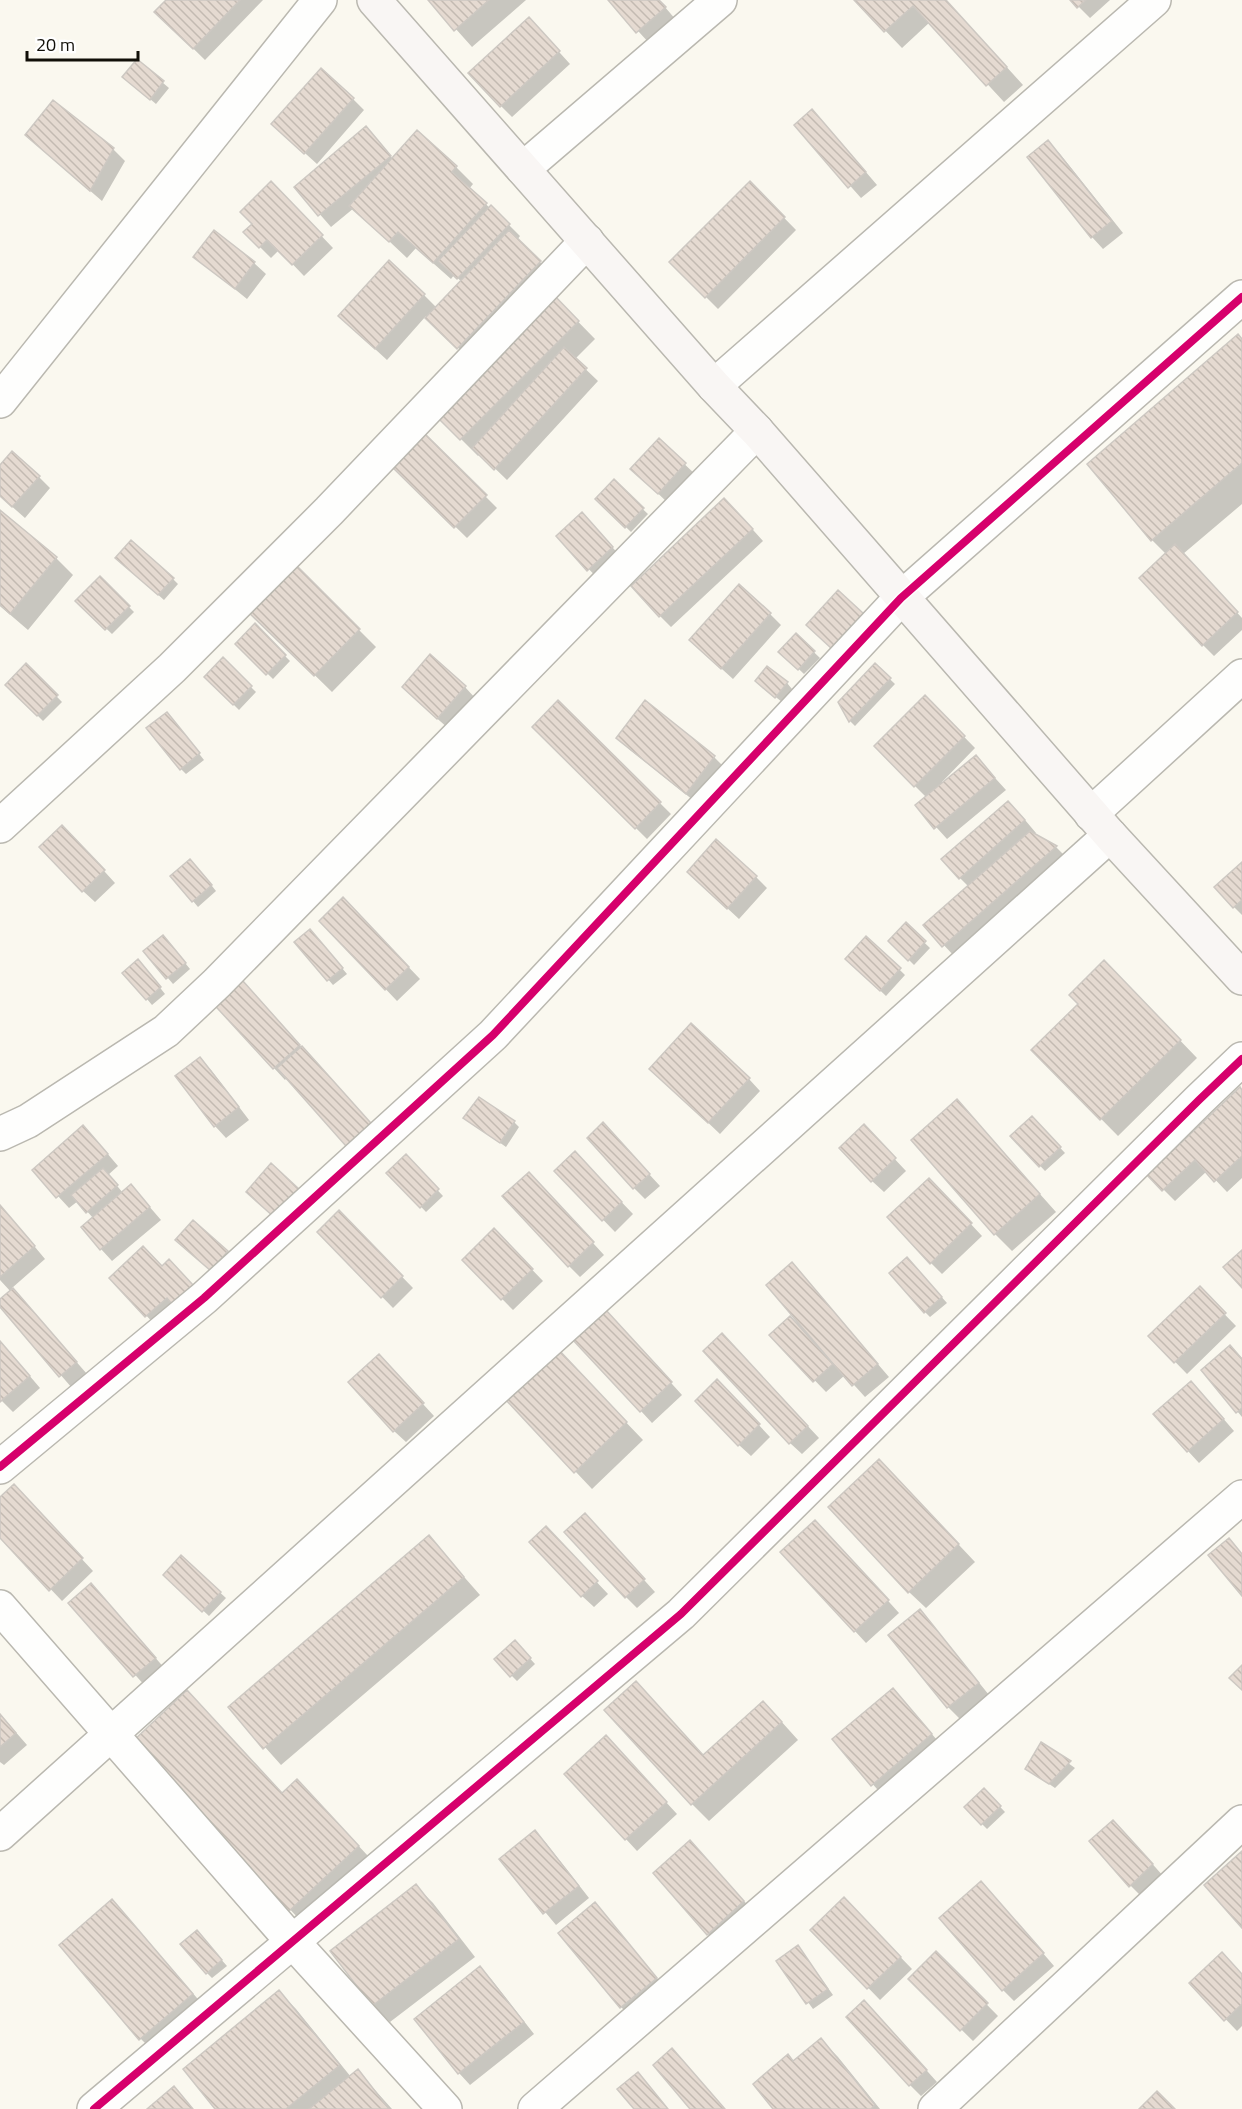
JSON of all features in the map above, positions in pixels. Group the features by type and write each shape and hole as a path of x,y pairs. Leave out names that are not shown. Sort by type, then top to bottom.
{"street":[{"path":"0,401 320,0"},
{"path":"374,0 714,386 757,431 1101,824 1242,978"},
{"path":"523,169 720,0"},
{"path":"714,386 1154,0"},
{"path":"0,826 172,668 329,511 587,241"},
{"path":"0,1467 204,1298 493,1035 901,598 1242,297"},
{"path":"0,1134 28,1121 166,1031 217,983 757,431"},
{"path":"0,1834 1101,824 1242,676"},
{"path":"94,2109 681,1614 1242,1059"},
{"path":"536,2109 1242,1497"},
{"path":"0,1607 292,1941 446,2109"},
{"path":"935,2109 1242,1822"}],"building":[{"path":"166,0 240,0 193,49 154,12"},
{"path":"428,0 489,0 454,31"},
{"path":"608,0 659,0 666,7 636,33"},
{"path":"854,0 946,0 1007,67 986,86 913,6 884,32"},
{"path":"1070,0 1086,0 1077,8"},
{"path":"529,17 560,51 500,107 468,73"},
{"path":"137,59 164,81 150,100 122,77"},
{"path":"321,68 354,98 304,154 271,124"},
{"path":"53,100 114,148 90,191 25,135"},
{"path":"812,109 866,172 848,188 794,125"},
{"path":"366,126 391,156 318,216 294,187"},
{"path":"417,130 457,166 452,172 487,203 433,263 398,232 389,242 349,206"},
{"path":"1048,140 1112,221 1091,238 1027,157"},
{"path":"271,181 323,235 292,265 267,240 259,248 243,232 252,224 240,212"},
{"path":"750,181 785,217 705,298 669,262"},
{"path":"491,205 510,224 457,279 438,261"},
{"path":"214,230 255,262 235,289 193,257"},
{"path":"509,230 541,261 457,349 425,318"},
{"path":"389,260 425,294 375,349 338,316"},
{"path":"551,292 579,321 460,440 431,411"},
{"path":"1238,334 1242,339 1242,463 1151,541 1087,464"},
{"path":"564,347 587,368 494,470 472,448"},
{"path":"417,426 487,495 454,528 384,459"},
{"path":"659,438 686,463 658,494 630,469"},
{"path":"12,451 40,476 12,507 0,496 0,465"},
{"path":"614,479 644,508 625,528 595,499"},
{"path":"724,498 753,529 659,617 631,586"},
{"path":"0,510 57,557 10,614 0,605"},
{"path":"582,512 613,547 587,571 556,536"},
{"path":"131,540 174,578 158,595 115,558"},
{"path":"1175,544 1238,612 1202,646 1139,578"},
{"path":"288,557 360,629 314,676 241,605"},
{"path":"100,576 130,606 105,630 75,601"},
{"path":"739,584 771,613 721,669 689,640"},
{"path":"838,590 864,614 832,649 806,625"},
{"path":"255,623 286,655 266,675 235,644"},
{"path":"796,633 815,651 798,670 778,652"},
{"path":"430,654 466,686 437,719 402,687"},
{"path":"223,657 252,686 233,705 204,677"},
{"path":"26,663 58,695 37,716 5,685"},
{"path":"875,663 891,678 849,722 838,702"},
{"path":"767,666 788,682 775,698 755,681"},
{"path":"925,695 965,736 914,787 874,746"},
{"path":"558,700 661,802 635,829 532,727"},
{"path":"645,700 715,756 686,794 616,738"},
{"path":"167,712 200,753 180,770 146,728"},
{"path":"976,755 995,778 934,829 915,805"},
{"path":"1008,801 1025,820 959,879 941,859"},
{"path":"62,825 105,870 82,892 39,847"},
{"path":"1030,831 1057,846 942,947 923,925"},
{"path":"716,839 757,876 727,909 687,872"},
{"path":"190,859 212,885 192,902 170,876"},
{"path":"1242,862 1242,900 1233,908 1214,887"},
{"path":"343,897 409,967 385,990 319,921"},
{"path":"906,922 926,941 908,961 888,941"},
{"path":"310,929 343,968 327,981 294,942"},
{"path":"163,935 186,963 166,979 143,951"},
{"path":"866,936 901,968 880,991 845,959"},
{"path":"138,959 161,987 146,1000 122,973"},
{"path":"1104,960 1181,1040 1100,1120 1031,1050 1078,1004 1069,995"},
{"path":"235,972 300,1045 273,1069 208,998"},
{"path":"691,1023 750,1078 708,1123 649,1069"},
{"path":"302,1046 378,1131 353,1154 277,1068"},
{"path":"200,1057 239,1107 214,1127 175,1076"},
{"path":"1240,1087 1242,1090 1242,1156 1214,1182 1195,1160 1162,1191 1147,1175"},
{"path":"479,1097 515,1121 500,1143 463,1118"},
{"path":"957,1099 1040,1194 994,1235 911,1140"},
{"path":"1032,1116 1061,1147 1039,1167 1010,1136"},
{"path":"603,1122 650,1174 633,1189 587,1138"},
{"path":"864,1124 896,1158 871,1182 839,1148"},
{"path":"83,1125 108,1154 56,1198 32,1170"},
{"path":"575,1151 622,1202 602,1221 554,1171"},
{"path":"406,1154 439,1189 420,1208 386,1173"},
{"path":"271,1163 299,1189 274,1217 246,1192"},
{"path":"103,1168 118,1185 86,1213 71,1195"},
{"path":"529,1172 594,1242 568,1267 502,1196"},
{"path":"929,1178 972,1223 930,1264 887,1217"},
{"path":"131,1184 150,1207 100,1250 81,1227"},
{"path":"0,1205 35,1246 0,1277"},
{"path":"339,1210 403,1276 381,1298 317,1232"},
{"path":"193,1220 228,1251 211,1271 175,1240"},
{"path":"494,1228 533,1269 501,1300 462,1260"},
{"path":"143,1246 162,1266 169,1259 193,1285 172,1304 167,1298 145,1317 109,1278"},
{"path":"1242,1250 1242,1288 1223,1267"},
{"path":"907,1257 942,1297 924,1313 889,1273"},
{"path":"792,1262 878,1364 852,1386 766,1285"},
{"path":"1200,1286 1226,1313 1174,1363 1148,1336"},
{"path":"13,1288 77,1362 59,1377 0,1307 0,1299"},
{"path":"605,1309 672,1382 640,1412 572,1339"},
{"path":"790,1316 833,1364 813,1382 769,1335"},
{"path":"722,1333 808,1426 789,1444 703,1351"},
{"path":"0,1341 30,1376 0,1402"},
{"path":"1230,1345 1242,1359 1242,1408 1236,1413 1201,1370"},
{"path":"558,1349 627,1422 574,1473 505,1399"},
{"path":"379,1354 424,1403 393,1432 348,1382"},
{"path":"717,1379 760,1424 738,1446 695,1401"},
{"path":"1191,1381 1224,1419 1187,1452 1153,1414"},
{"path":"879,1459 959,1544 908,1593 828,1507"},
{"path":"14,1484 83,1558 49,1591 0,1538 0,1497"},
{"path":"585,1513 645,1579 625,1598 564,1532"},
{"path":"815,1520 889,1600 854,1632 780,1552"},
{"path":"546,1526 598,1581 581,1597 529,1542"},
{"path":"429,1535 464,1577 263,1749 228,1707"},
{"path":"1229,1538 1242,1554 1242,1596 1208,1555"},
{"path":"181,1555 221,1592 202,1612 163,1575"},
{"path":"91,1583 156,1658 133,1677 68,1603"},
{"path":"920,1609 979,1683 947,1708 888,1635"},
{"path":"515,1640 531,1658 510,1677 494,1659"},
{"path":"1242,1665 1242,1690 1229,1678"},
{"path":"636,1681 703,1755 763,1701 782,1722 691,1805 604,1710"},
{"path":"893,1688 932,1734 871,1786 832,1739"},
{"path":"187,1690 282,1793 297,1779 359,1846 288,1912 132,1742"},
{"path":"0,1714 16,1733 0,1747"},
{"path":"606,1735 667,1802 625,1840 564,1774"},
{"path":"1041,1742 1071,1761 1049,1784 1025,1769"},
{"path":"984,1788 1001,1806 981,1825 964,1807"},
{"path":"1113,1820 1153,1864 1129,1887 1089,1841"},
{"path":"535,1830 579,1886 543,1914 499,1859"},
{"path":"690,1840 744,1901 707,1935 653,1873"},
{"path":"1242,1851 1242,1928 1204,1885"},
{"path":"981,1881 1044,1953 1002,1991 939,1918"},
{"path":"416,1884 459,1939 372,2006 330,1951"},
{"path":"844,1897 901,1957 867,1989 810,1930"},
{"path":"112,1899 193,1994 139,2040 59,1945"},
{"path":"595,1902 657,1978 620,2008 558,1933"},
{"path":"197,1930 222,1960 206,1974 180,1944"},
{"path":"798,1945 828,1989 806,2004 776,1961"},
{"path":"936,1951 988,2003 960,2031 908,1979"},
{"path":"1222,1952 1242,1974 1242,2004 1224,2021 1189,1983"},
{"path":"480,1966 524,2022 458,2074 414,2019"},
{"path":"279,1990 340,2065 286,2109 215,2109 183,2069"},
{"path":"864,2000 927,2070 909,2086 846,2017"},
{"path":"821,2038 875,2105 871,2109 773,2109 753,2084 788,2054 793,2061"},
{"path":"672,2048 725,2109 690,2109 653,2065"},
{"path":"358,2069 389,2109 309,2109"},
{"path":"638,2072 668,2109 634,2109 617,2089"},
{"path":"174,2086 193,2109 147,2109"},
{"path":"1157,2091 1175,2109 1139,2109"}],"cycle path":[{"path":"0,1467 204,1298 493,1035 901,598 1242,297"},
{"path":"94,2109 681,1614 1242,1059"}]}
